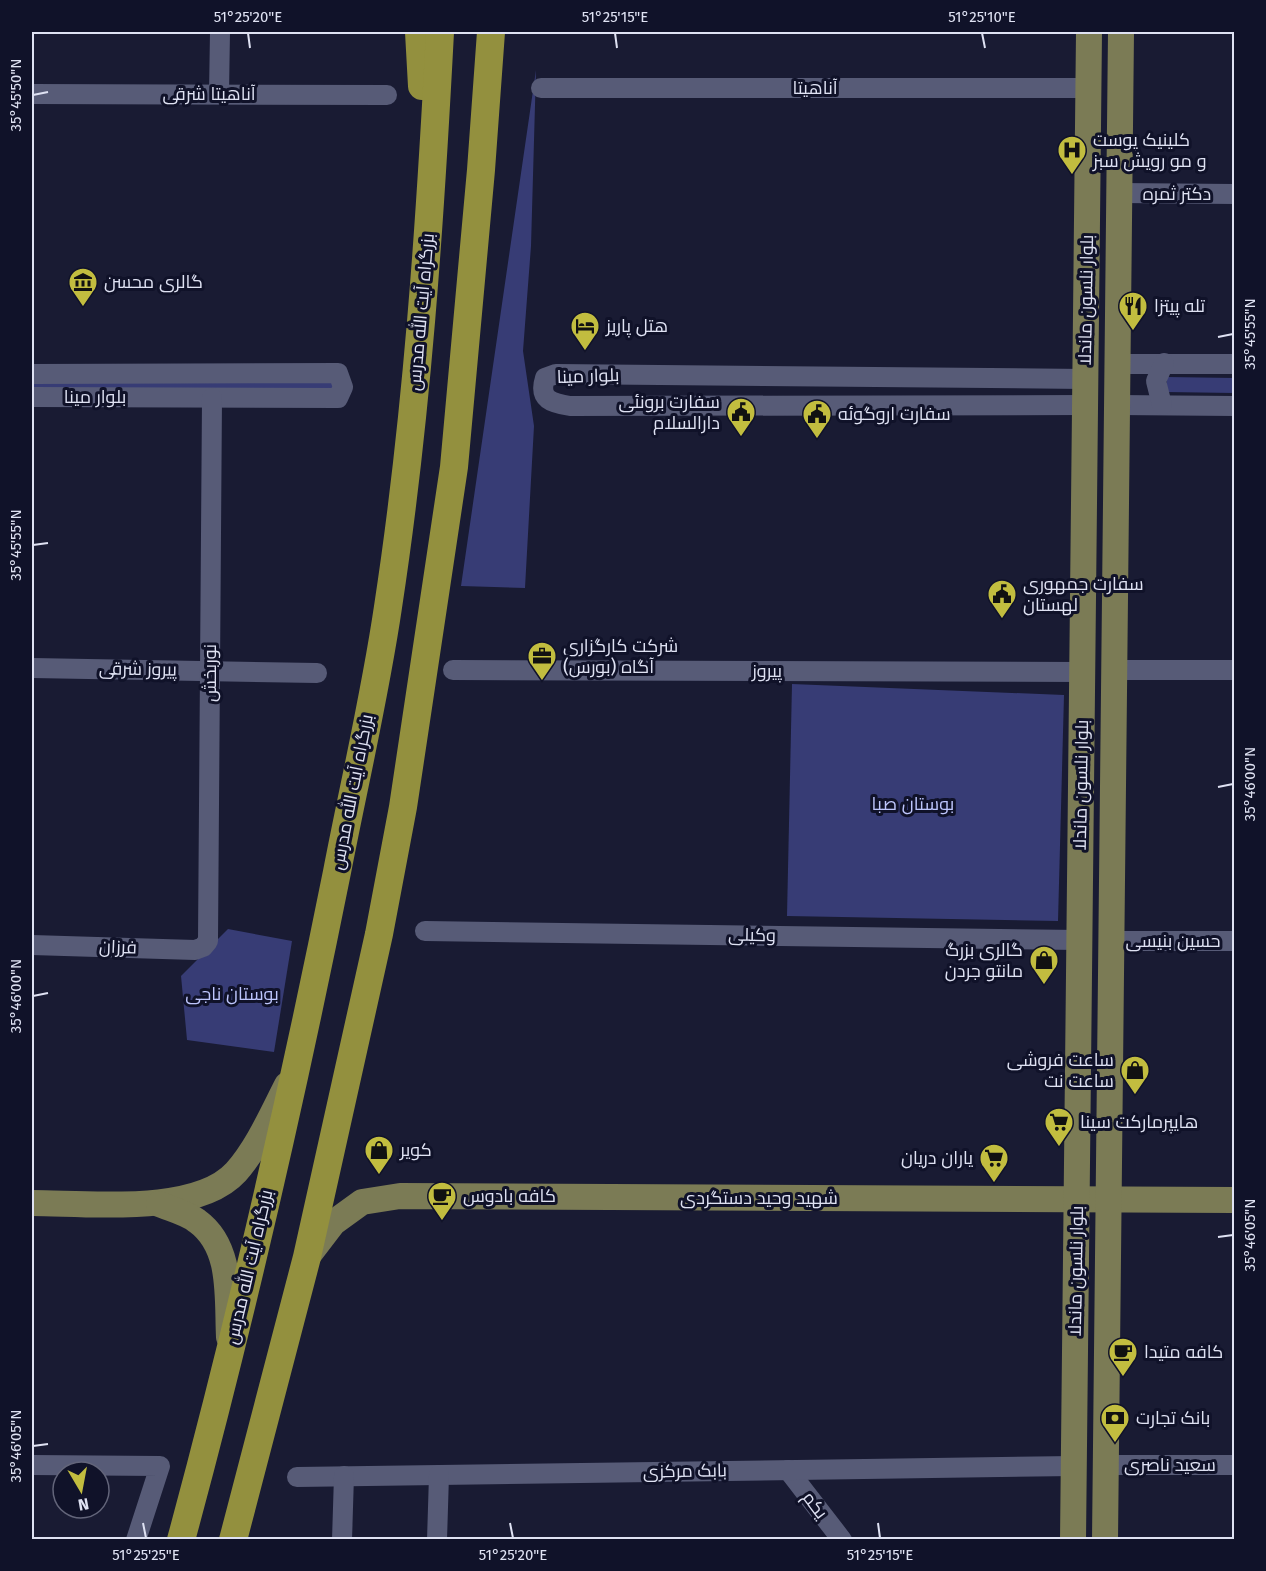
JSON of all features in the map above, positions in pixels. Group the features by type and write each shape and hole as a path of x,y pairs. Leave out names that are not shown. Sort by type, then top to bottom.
{"highway":[{"path":"419,32 419,64 433,170"},
{"name":"بزرگراه آیت الله مدرس","path":"181,1539 230,1350 298,1063 388,610 407,459 433,170 440,32"},
{"path":"233,1539 307,1257 379,934 403,807 454,467 481,170 490,32"}],"main road":[{"name":"بلوار نلسون ماندلا","path":"1073,1539 1089,32"},
{"name":"بلوار نلسون ماندلا","path":"1106,1539 1121,32"},
{"path":"1083,551 1115,550"},
{"path":"32,1203 159,1204 205,1192 234,1174 250,1154 298,1063"},
{"name":"شهید وحید دستگردی","path":"307,1257 333,1223 362,1202 400,1196 1234,1200"},
{"path":"159,1204 197,1220 220,1245 226,1274 230,1350"}],"street":[{"path":"219,94 220,32"},
{"name":"آناهیتا","path":"541,88 1088,88"},
{"name":"آناهیتا شرقی","path":"32,94 387,95"},
{"name":"دکتر ثمره","path":"1119,193 1234,194"},
{"path":"1162,405 1156,381 1164,363"},
{"path":"1118,364 1234,364"},
{"name":"بلوار مینا","path":"32,374 338,373 344,387 338,398 32,397"},
{"name":"بلوار مینا","path":"1085,379 556,374 545,378 542,387 543,395 550,402 570,406 1085,405"},
{"path":"1055,405 1059,388 1056,379"},
{"name":"نوربخش","path":"203,947 208,941 212,398"},
{"path":"1117,405 1234,406"},
{"name":"پیروز شرقی","path":"32,668 317,673"},
{"name":"پیروز","path":"453,670 1082,672"},
{"path":"1114,670 1234,670"},
{"name":"وكيلی","path":"425,930 1079,940"},
{"name":"حسین بنیسی","path":"1112,941 1234,941"},
{"name":"فرزان","path":"32,945 195,950 203,947"},
{"path":"32,1465 160,1466 136,1539"},
{"name":"سعید ناصری","path":"1106,1465 1234,1465"},
{"name":"بابک مرکزی","path":"297,1477 1074,1466"},
{"name":"یکم","path":"788,1470 842,1539"},
{"path":"437,1539 439,1474"},
{"path":"342,1539 344,1476"}],"green space":[{"path":"536,70 531,246 523,351 534,426 525,588 461,586"},
{"path":"1167,377 1234,378 1234,393 1166,392"},
{"path":"32,381 336,381 337,391 32,391"},
{"name":"بوستان صبا","path":"792,684 1064,695 1058,921 787,916"},
{"name":"بوستان ناجی","path":"228,929 292,941 274,1052 187,1040 181,976"}],"place":[{"name":"کلینیک پوست و مو رویش سبز","path":"1072,176"},
{"name":"گالری محسن","path":"83,308"},
{"name":"تله پیتزا","path":"1133,332"},
{"name":"هتل پاریز","path":"585,352"},
{"name":"سفارت برونئی دارالسلام","path":"741,438"},
{"name":"سفارت اروگوئه","path":"817,440"},
{"name":"سفارت جمهوری لهستان","path":"1002,620"},
{"name":"شرکت کارگزاری آگاه (بورس)","path":"542,682"},
{"name":"گالری بزرگ مانتو جردن","path":"1044,986"},
{"name":"ساعت فروشی ساعت نت","path":"1135,1096"},
{"name":"هایپرمارکت سینا","path":"1059,1148"},
{"name":"کویر","path":"379,1176"},
{"name":"یاران دریان","path":"994,1184"},
{"name":"کافه بادوس","path":"442,1222"},
{"name":"کافه متیدا","path":"1123,1378"},
{"name":"بانک تجارت","path":"1115,1444"}]}
